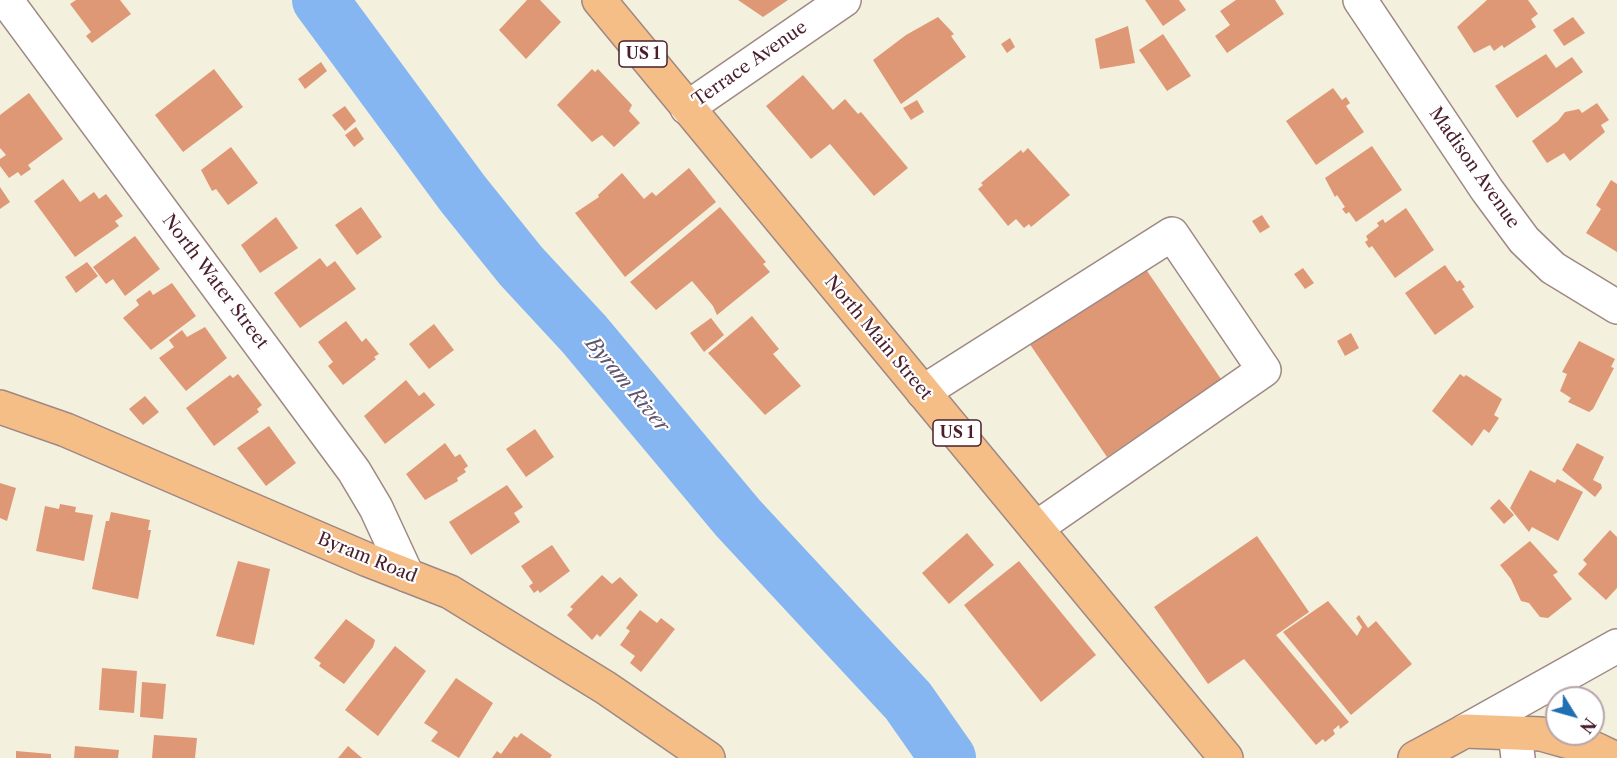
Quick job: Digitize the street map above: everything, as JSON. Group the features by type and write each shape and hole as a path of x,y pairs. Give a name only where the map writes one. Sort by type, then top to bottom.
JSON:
{"main road":[{"name":"North Main Street","path":"599,0 1226,758"},
{"name":"Byram Road","path":"0,407 66,430 450,592 606,688 708,758"},
{"path":"1415,758 1465,731 1550,736 1595,749 1614,758"}],"street":[{"name":"North Water Street","path":"6,0 354,471 376,508 407,575"},
{"name":"Terrace Avenue","path":"687,108 843,0"},
{"name":"Madison Avenue","path":"1360,0 1487,190 1524,240 1553,268 1617,306"},
{"path":"923,392 1172,234 1264,370 1036,528"},
{"path":"1512,733 1617,646"}],"building":[{"path":"76,0 120,0 131,14 92,43 86,36 91,32 70,4"},
{"path":"527,0 540,0 561,22 526,59 499,30"},
{"path":"738,0 788,0 763,17"},
{"path":"1145,0 1179,0 1186,10 1163,26"},
{"path":"1236,0 1275,0 1284,14 1227,53 1215,36 1230,25 1220,11"},
{"path":"1487,0 1528,0 1538,14 1531,19 1536,27 1504,48 1502,45 1494,51 1490,45 1474,53 1457,27"},
{"path":"938,17 954,34 951,36 966,57 901,104 873,60 906,35"},
{"path":"1573,17 1585,33 1564,46 1553,30"},
{"path":"1128,26 1135,63 1100,69 1095,39"},
{"path":"1163,34 1191,76 1167,91 1139,50"},
{"path":"1010,38 1015,47 1007,53 1001,44"},
{"path":"1546,54 1556,68 1572,57 1583,72 1517,118 1495,86"},
{"path":"321,62 327,71 305,89 298,79"},
{"path":"214,69 243,107 183,152 155,115"},
{"path":"592,69 595,72 598,69 632,105 629,111 640,123 614,147 602,135 592,142 557,105"},
{"path":"803,75 833,110 845,99 858,114 861,112 908,168 874,196 830,144 811,159 766,106"},
{"path":"1333,88 1342,100 1346,97 1350,103 1346,106 1364,132 1316,165 1286,121"},
{"path":"29,93 63,139 28,165 31,169 21,176 18,172 9,178 0,166 0,159 6,155 0,148 0,115"},
{"path":"917,100 924,112 911,120 903,108"},
{"path":"1597,103 1609,120 1601,125 1605,132 1570,161 1564,153 1547,163 1532,141 1558,121 1565,112 1579,109 1582,113"},
{"path":"345,106 356,121 345,131 332,115"},
{"path":"356,127 364,139 354,147 345,135"},
{"path":"1372,146 1402,190 1356,222 1349,212 1346,214 1342,209 1345,207 1337,195 1335,197 1325,178"},
{"path":"231,147 258,183 228,205 216,189 212,191 201,170"},
{"path":"1028,148 1070,195 1031,227 1029,224 1024,228 1016,219 1008,226 978,189 983,185 981,183 1021,150 1023,153"},
{"path":"689,168 716,202 625,277 575,213 599,197 598,195 622,173 644,199 652,192 656,196"},
{"path":"63,179 80,202 94,192 99,199 106,194 123,216 115,221 119,226 75,257 34,201"},
{"path":"1611,180 1617,184 1617,252 1586,233 1601,209 1596,205"},
{"path":"0,187 10,202 0,209"},
{"path":"361,207 382,237 357,255 335,225"},
{"path":"720,207 766,262 763,264 770,272 717,315 713,306 692,281 656,310 630,282"},
{"path":"1406,208 1434,250 1395,278 1372,246 1369,248 1365,242 1368,240 1366,236 1379,226 1377,223 1383,219 1385,223"},
{"path":"1262,215 1270,227 1260,233 1252,221"},
{"path":"276,217 298,248 260,273 241,245"},
{"path":"135,236 160,269 125,296 113,279 106,284 93,267"},
{"path":"320,258 327,267 335,261 356,289 300,328 274,293"},
{"path":"87,262 98,276 76,293 65,277"},
{"path":"1143,265 1221,379 1107,457 1029,343"},
{"path":"1445,265 1457,282 1460,280 1465,287 1462,289 1474,307 1435,335 1405,293"},
{"path":"1303,268 1314,283 1305,289 1294,274"},
{"path":"172,283 196,316 151,350 123,318 139,305 136,300 150,290 153,295"},
{"path":"752,316 779,349 773,354 801,386 765,415 708,353"},
{"path":"711,318 724,335 704,352 690,333"},
{"path":"346,321 362,342 366,338 379,354 374,357 376,359 343,385 328,366 333,362 318,342"},
{"path":"434,324 454,350 429,369 409,344"},
{"path":"205,327 227,358 186,391 159,358 174,347 169,340 182,330 187,337"},
{"path":"1351,333 1359,348 1345,356 1337,341"},
{"path":"1579,341 1615,359 1611,367 1614,368 1593,409 1589,412 1568,402 1571,398 1560,391 1567,374 1562,372"},
{"path":"238,374 262,405 257,409 259,412 214,446 186,408 230,375 233,378"},
{"path":"1460,374 1464,377 1466,375 1502,399 1494,415 1499,418 1489,433 1484,429 1472,446 1432,411"},
{"path":"406,380 419,396 424,392 435,405 385,444 364,416"},
{"path":"145,396 159,412 143,425 129,409"},
{"path":"269,426 296,463 266,486 237,448"},
{"path":"535,429 554,457 526,477 506,449"},
{"path":"445,443 455,457 460,454 468,466 464,469 466,472 457,478 458,481 425,500 406,474"},
{"path":"1577,443 1604,457 1593,480 1601,484 1602,488 1595,497 1562,470"},
{"path":"1530,470 1555,483 1557,479 1583,492 1558,541 1532,527 1529,532 1510,508"},
{"path":"0,483 16,488 7,521 0,518"},
{"path":"507,485 523,507 514,513 520,522 471,555 449,522"},
{"path":"1499,499 1514,515 1504,524 1490,508"},
{"path":"60,504 76,507 75,512 93,515 84,561 36,551 45,506 59,509"},
{"path":"111,512 150,520 148,530 151,530 138,599 92,589 106,521 109,521"},
{"path":"1610,530 1617,537 1617,588 1606,600 1578,574 1587,564 1583,560"},
{"path":"967,533 994,565 949,604 922,573"},
{"path":"1257,536 1309,612 1276,635 1349,722 1340,729 1339,725 1333,730 1335,734 1325,742 1323,739 1316,745 1244,659 1208,684 1154,607"},
{"path":"1530,541 1558,572 1553,575 1572,599 1548,618 1540,617 1529,603 1521,601 1511,579 1500,565"},
{"path":"552,545 570,571 540,593 538,590 534,593 529,586 533,583 521,566"},
{"path":"238,561 270,569 254,645 216,636"},
{"path":"1019,561 1096,655 1041,702 964,605"},
{"path":"602,575 612,584 620,577 638,595 600,637 597,634 592,640 567,615 573,609 570,607"},
{"path":"1328,601 1357,636 1362,627 1356,618 1359,615 1368,628 1376,621 1412,664 1351,715 1283,632"},
{"path":"640,610 657,623 661,618 675,629 641,672 630,663 635,656 620,645 630,631 626,628"},
{"path":"346,619 375,640 373,647 344,684 319,666 321,663 314,658"},
{"path":"395,646 426,671 378,736 345,710"},
{"path":"102,668 137,671 134,713 99,710"},
{"path":"456,678 493,703 459,758 431,741 438,732 424,723"},
{"path":"142,682 166,684 163,719 140,717"},
{"path":"521,733 552,755 550,758 492,758 497,751 501,754 514,736 517,738"},
{"path":"154,735 197,738 195,758 152,758"},
{"path":"75,746 119,750 118,758 74,758"},
{"path":"348,746 362,758 338,758"},
{"path":"16,751 51,754 51,758 16,758"}],"waterway":[{"name":"Byram River","path":"320,0 463,194 521,266 584,334 738,518 908,701 948,758"}]}
